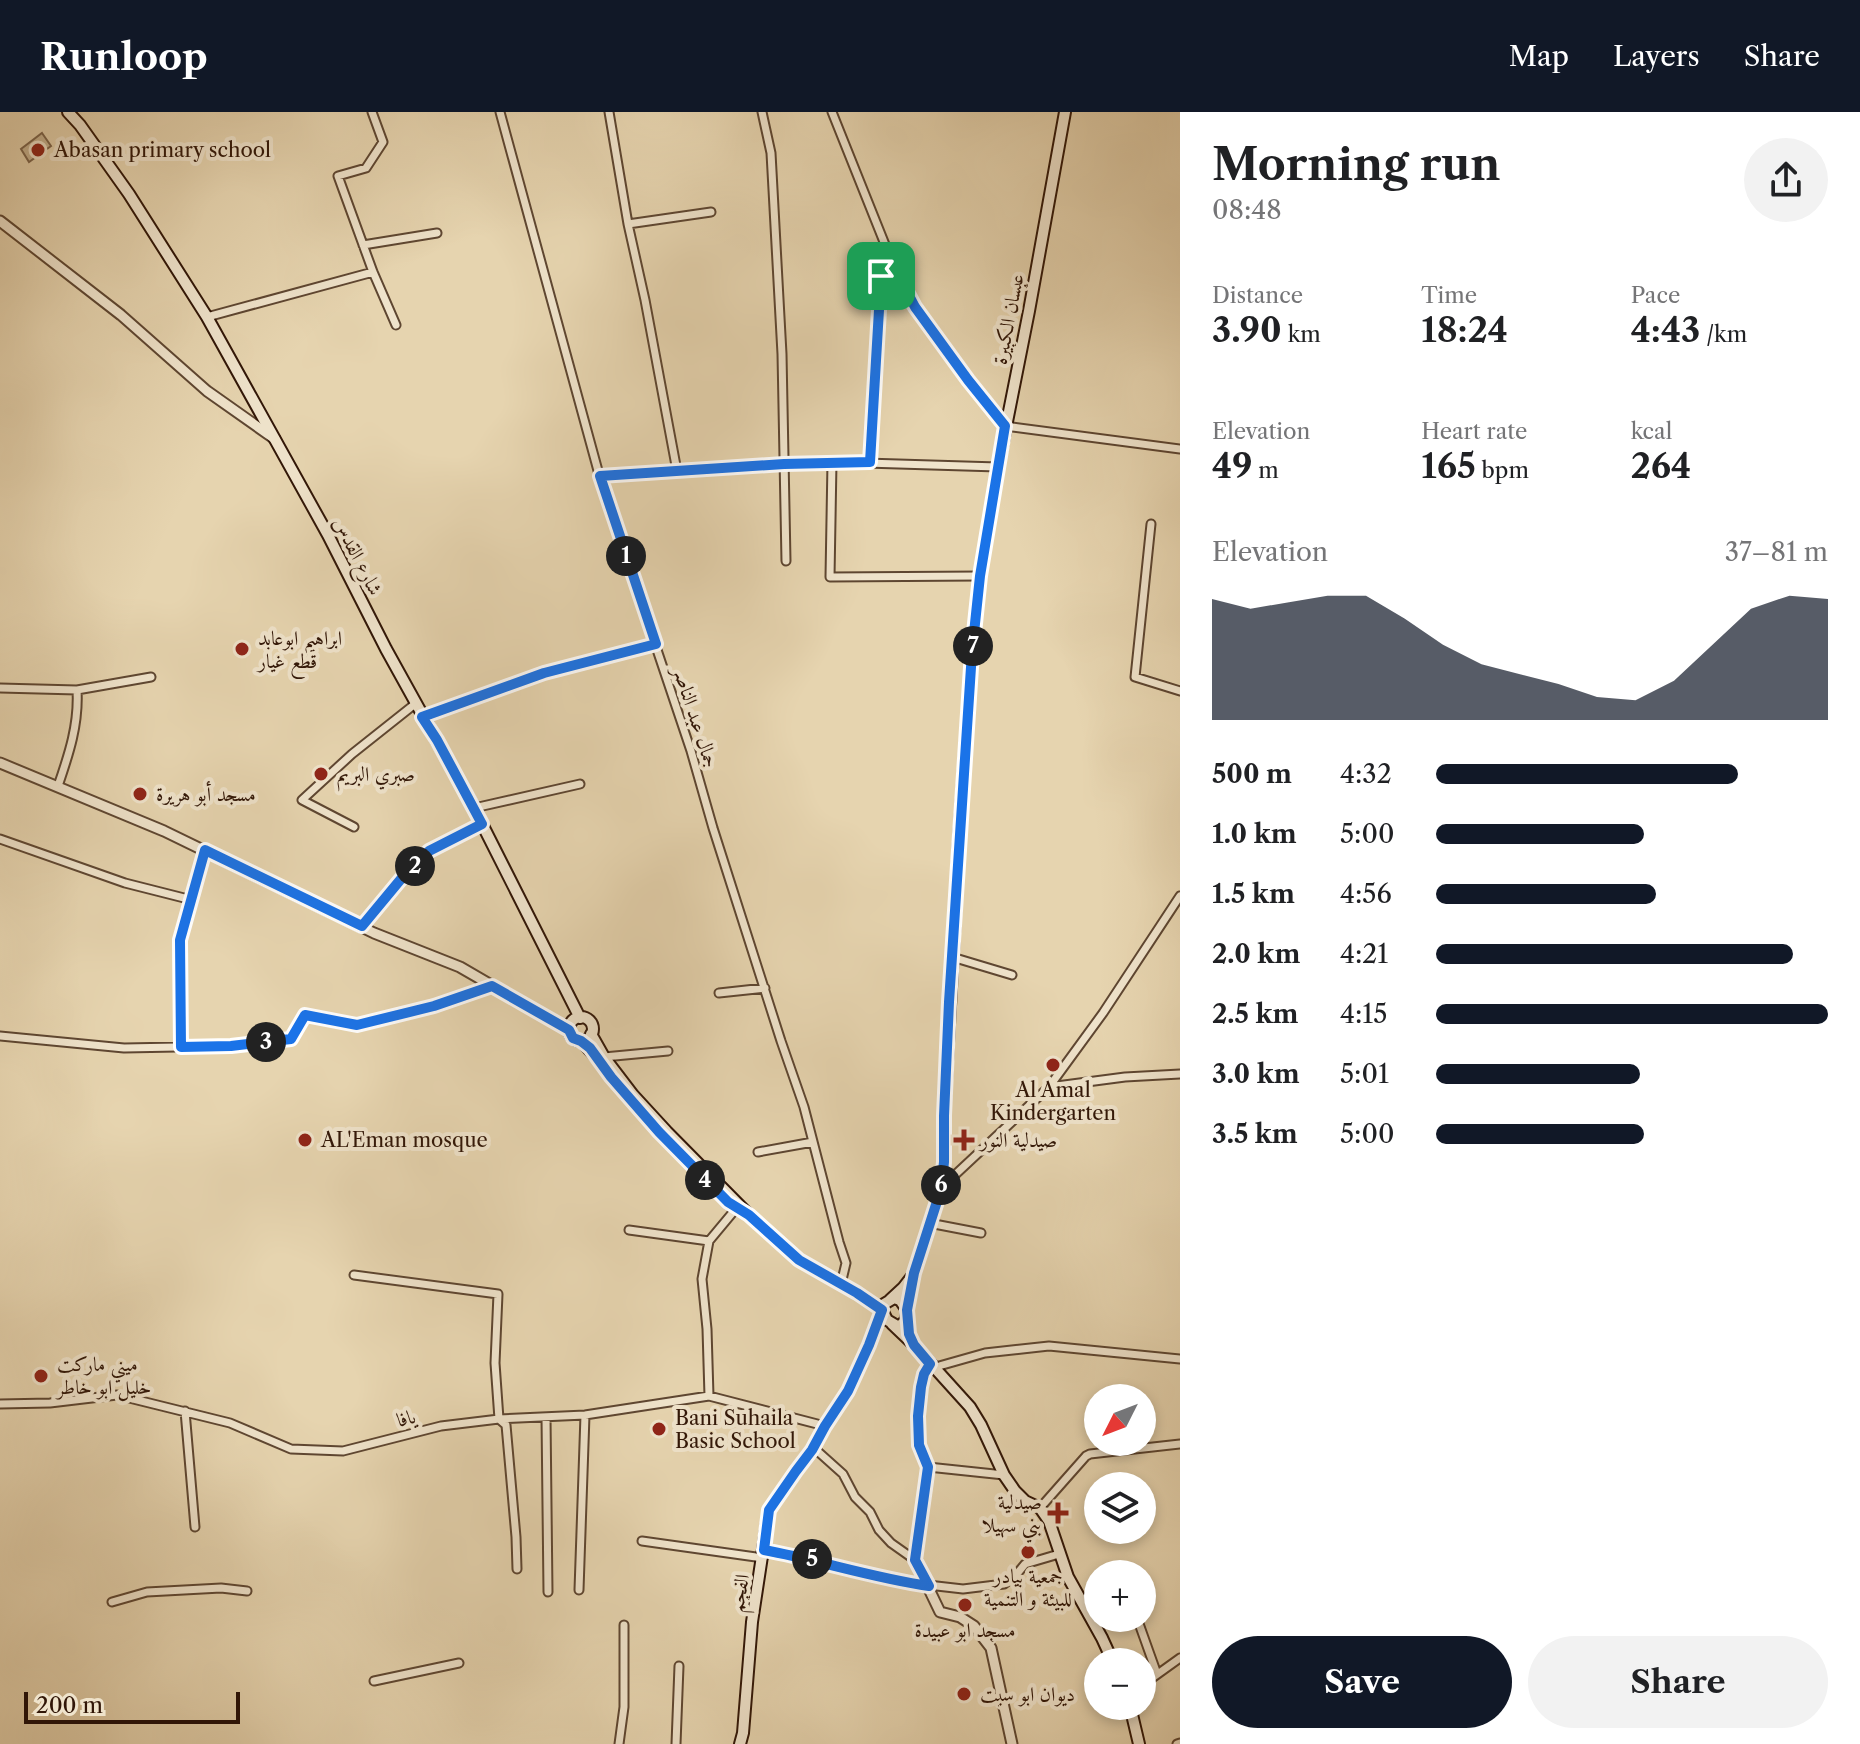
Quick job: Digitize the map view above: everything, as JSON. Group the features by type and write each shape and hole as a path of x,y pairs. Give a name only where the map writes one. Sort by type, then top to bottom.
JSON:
{"main road":[{"path":"68,112 80,125"},
{"path":"75,112 80,125"},
{"name":"عبسان الكبيرة","path":"908,1312 914,1273 941,1189 944,1162 952,957 972,652 980,576 1005,426 1065,112"},
{"name":"شارع القدس","path":"80,125 129,194 207,317 474,808 580,1018"},
{"path":"738,1206 650,1113 586,1038 573,1038 569,1030 572,1022 580,1018 591,1024 586,1038 611,1077 712,1187 799,1260 864,1297 886,1304"},
{"path":"886,1304 914,1273"},
{"path":"886,1304 894,1298 900,1300 908,1312 909,1334 914,1345"},
{"path":"886,1304 891,1323 962,1389 976,1408 1015,1483 1054,1520 1072,1573 1112,1648"},
{"name":"الفجم","path":"740,1744 752,1622 769,1510 814,1448 848,1391 886,1304"},
{"path":"874,1333 882,1324 901,1325 908,1312"},
{"path":"932,1363 970,1407 1004,1475 1025,1501 1041,1506 1068,1577 1108,1648"},
{"path":"1127,1720 1132,1744"},
{"path":"1133,1720 1139,1744"}],"street":[{"path":"372,112 383,142 366,168 338,176 396,325"},
{"name":"جمال عبد الناصر","path":"500,112 600,476 804,1107 846,1263 841,1284"},
{"path":"609,112 677,471"},
{"path":"762,112 771,153 782,354 786,561"},
{"path":"832,112 894,267 915,307 1005,426 1180,449"},
{"path":"628,224 711,212"},
{"path":"0,221 121,315 207,391 275,439"},
{"path":"363,245 437,233"},
{"path":"870,462 881,276 894,267"},
{"path":"207,317 373,272"},
{"path":"600,476 832,462 998,467"},
{"path":"832,462 830,577 980,576"},
{"path":"1151,524 1135,677 1180,691"},
{"path":"422,717 544,673 656,644"},
{"path":"0,688 77,690 151,677"},
{"path":"58,786 75,731 77,690"},
{"path":"354,827 302,800 352,754 415,704"},
{"path":"0,763 205,850 374,933 460,967 569,1030"},
{"path":"474,808 580,784"},
{"path":"362,926 429,851 482,824"},
{"path":"0,839 125,883 192,900"},
{"path":"181,1047 180,940 205,850"},
{"path":"941,1189 1049,1087 1103,1013 1180,896"},
{"path":"952,957 1012,975"},
{"path":"0,1036 124,1048 231,1046 291,1039 305,1015 357,1025 434,1006 492,986"},
{"path":"719,993 765,988"},
{"path":"604,1057 668,1051"},
{"path":"1049,1087 1125,1077 1180,1074"},
{"path":"758,1152 813,1142"},
{"path":"709,1396 702,1279 709,1241 738,1206"},
{"path":"929,1223 981,1233"},
{"path":"629,1230 709,1241"},
{"path":"354,1275 498,1294 495,1363 499,1419 506,1425 517,1569"},
{"path":"915,1560 928,1467 919,1445 917,1427 924,1374 932,1363 1049,1346 1180,1359"},
{"name":"يافا","path":"0,1404 50,1403 117,1395 230,1423 291,1449 343,1451 441,1426 499,1419 585,1415 709,1396 825,1426"},
{"path":"185,1411 195,1527"},
{"path":"579,1590 585,1415"},
{"path":"546,1417 548,1592"},
{"path":"1041,1506 1090,1454 1180,1444"},
{"path":"814,1448 843,1474 879,1530 915,1560 940,1612 960,1617 974,1626 991,1648 1012,1744"},
{"path":"928,1467 1004,1475"},
{"path":"642,1541 807,1558 893,1581 963,1589 1004,1584 1025,1564 1059,1554"},
{"path":"112,1602 147,1592 221,1588 247,1591"},
{"path":"619,1744 624,1707 624,1625"},
{"path":"1142,1632 1157,1674 1180,1658"},
{"path":"374,1681 459,1663"},
{"path":"676,1744 679,1666"}],"shaded area":[{"path":"42,133 51,146 29,162 21,149"}],"place":[{"name":"Abasan primary school","path":"38,150"},
{"name":"ابراهيم ابوعابد قطع غيار","path":"242,649"},
{"name":"صبري البريم","path":"321,774"},
{"name":"مسجد أبو هريرة","path":"140,794"},
{"name":"Al Amal Kindergarten","path":"1053,1065"},
{"name":"AL'Eman mosque","path":"305,1140"},
{"name":"صيدلية النور","path":"964,1140"},
{"name":"ميني ماركت خليل ابو خاطر","path":"41,1376"},
{"name":"Bani Suhaila Basic School","path":"659,1429"},
{"name":"صيدلية بني سهيلا","path":"1058,1513"},
{"name":"جمعية بيادر للبيئة و التنمية","path":"1028,1552"},
{"name":"مسجد ابو عبيدة","path":"965,1605"},
{"name":"ديوان ابو سبت","path":"964,1694"}],"route":[{"path":"894,267 915,307 1005,426 980,576 972,652 949,1002 944,1162 941,1189 914,1273 907,1310 909,1334 930,1364 921,1387 917,1427 922,1456 928,1467 915,1560 929,1586 893,1581 764,1550 769,1510 812,1450 848,1391 882,1310 799,1260 749,1215 728,1202 659,1132 590,1048 573,1038 569,1030 492,986 434,1006 357,1025 305,1015 291,1039 231,1046 181,1047 180,940 205,850 362,926 429,851 482,824 422,717 544,673 656,644 600,476 784,464 870,462 881,276 894,267"}]}
